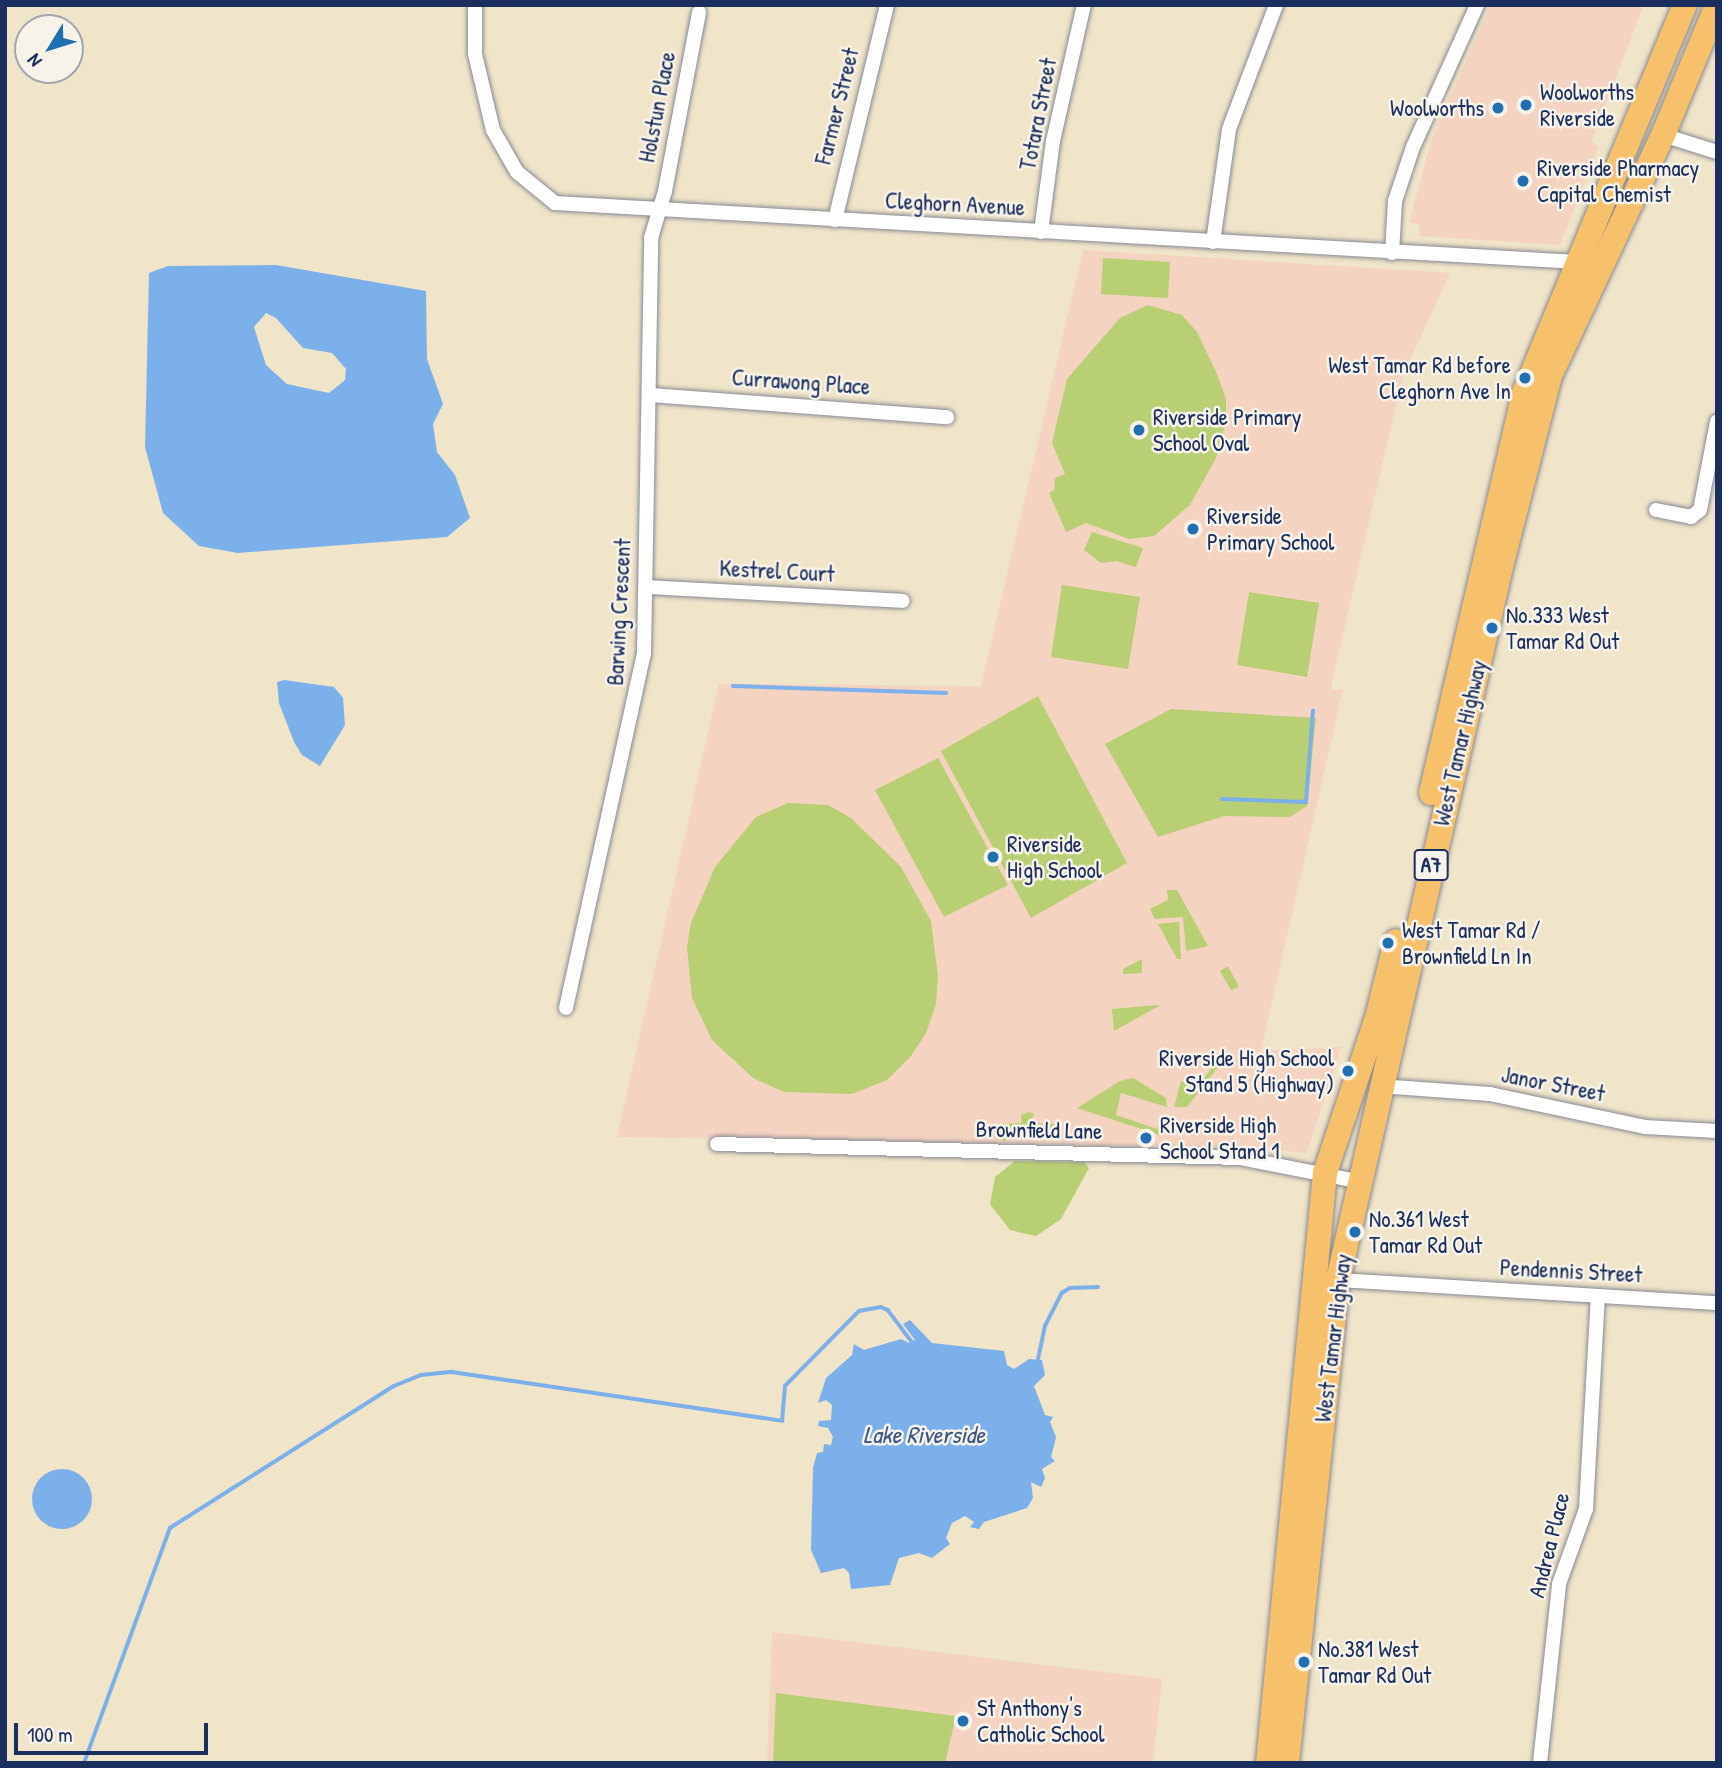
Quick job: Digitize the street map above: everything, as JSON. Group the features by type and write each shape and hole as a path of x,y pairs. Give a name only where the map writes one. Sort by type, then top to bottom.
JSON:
{"highway":[{"name":"West Tamar Highway","path":"1268,1763 1325,1173 1380,1006 1515,425 1577,262 1685,5"},
{"name":"West Tamar Highway","path":"1287,1763 1338,1280 1357,1181 1539,411 1572,327 1662,135 1717,5"},
{"path":"1633,126 1662,135"}],"street":[{"name":"Cleghorn Avenue","path":"475,5 475,54 482,94 493,130 517,172 555,203 658,212 1577,262"},
{"name":"Farmer Street","path":"835,220 887,5"},
{"name":"Totara Street","path":"1041,232 1053,141 1084,5"},
{"path":"1213,242 1229,130 1276,5"},
{"path":"1392,253 1395,201 1413,147 1477,5"},
{"name":"Holstun Place","path":"658,212 699,12"},
{"path":"1662,135 1717,152"},
{"name":"Barwing Crescent","path":"566,1008 637,696 647,587 651,238 658,212"},
{"name":"Currawong Place","path":"651,395 947,417"},
{"path":"1656,510 1691,517 1700,510 1717,422"},
{"name":"Kestrel Court","path":"647,587 903,601"},
{"name":"Janor Street","path":"1379,1086 1499,1095 1645,1127 1717,1131"},
{"name":"Brownfield Lane","path":"717,1144 1231,1157 1357,1181"},
{"name":"Pendennis Street","path":"1338,1280 1717,1303"},
{"name":"Andrea Place","path":"1541,1763 1559,1584 1586,1509 1598,1296"}],"shaded area":[{"name":"Woolworths Riverside","path":"1491,5 1643,7 1591,142 1599,146 1560,245 1419,236 1420,224 1409,223 1432,138"},
{"name":"Riverside High School","path":"1083,250 1450,273 1403,375 1332,682 1331,690 1343,689 1261,1051 1341,1047 1307,1153 1235,1147 617,1137 719,684 981,686"},
{"name":"St Anthony's Catholic School","path":"772,1632 1162,1679 1153,1763 767,1763"}],"green space":[{"path":"1103,258 1170,262 1168,298 1101,294"},
{"name":"Riverside Primary School Oval","path":"1148,305 1182,315 1197,332 1217,374 1226,399 1226,422 1217,456 1190,505 1154,536 1129,539 1086,523 1066,532 1049,493 1054,490 1055,478 1065,474 1052,443 1067,379 1120,318"},
{"path":"1092,532 1143,548 1136,567 1116,561 1101,563 1084,550"},
{"path":"1062,585 1140,597 1128,669 1051,657"},
{"path":"1249,592 1319,603 1307,677 1237,665"},
{"path":"1038,696 1127,863 1031,918 941,751"},
{"path":"1171,709 1316,718 1307,806 1290,817 1224,816 1158,837 1105,744"},
{"path":"938,758 1008,885 944,917 875,790"},
{"path":"788,803 828,805 851,818 901,867 931,921 938,976 936,1004 926,1033 911,1056 887,1080 852,1094 784,1092 753,1078 712,1040 692,998 687,947 691,923 715,867 756,817"},
{"path":"1167,890 1177,890 1208,946 1186,951 1183,917 1155,919 1150,909 1168,900"},
{"path":"1179,922 1181,959 1177,959 1158,924"},
{"path":"1142,959 1142,973 1123,974 1123,969"},
{"path":"1228,966 1239,987 1231,990 1220,971"},
{"path":"1159,1006 1114,1031 1112,1009"},
{"path":"1223,1052 1225,1058 1187,1107 1174,1107 1181,1081 1196,1089"},
{"path":"1133,1078 1166,1098 1167,1107 1121,1093 1116,1115 1157,1129 1161,1120 1167,1120 1163,1136 1077,1108 1120,1081"},
{"path":"1029,1112 1034,1114 1029,1124 1003,1142 1001,1124 1022,1123 1021,1115"},
{"path":"1036,1123 1054,1124 1054,1133 1033,1133"},
{"path":"1015,1161 1084,1162 1089,1168 1061,1219 1036,1236 1010,1230 990,1204 995,1177"},
{"path":"776,1693 956,1716 945,1763 773,1763"}],"water":[{"path":"276,265 426,291 427,359 443,404 433,424 437,452 455,475 470,518 447,537 238,553 199,546 163,513 145,447 149,273 168,266","holes":["266,313 276,318 303,348 332,353 346,369 345,380 329,393 287,384 266,365 254,327"]},
{"path":"284,680 334,687 343,698 345,725 320,766 302,755 294,742 279,703 277,682"},
{"name":"Lake Riverside","path":"910,1320 932,1343 1004,1351 1007,1365 1014,1369 1029,1359 1042,1360 1045,1375 1034,1386 1045,1415 1053,1417 1050,1422 1056,1437 1051,1457 1055,1461 1042,1469 1045,1478 1041,1487 1031,1482 1033,1498 1027,1508 984,1522 979,1529 970,1527 974,1522 965,1516 952,1523 946,1538 950,1544 932,1558 919,1553 899,1558 890,1585 851,1589 849,1573 844,1568 821,1573 811,1550 813,1468 817,1453 823,1452 824,1444 831,1445 833,1437 828,1428 818,1426 819,1421 831,1420 832,1405 826,1400 818,1403 826,1378 852,1355 854,1344 864,1350 901,1339 909,1343 915,1340 903,1324"},
{"path":"62,1469 79,1474 87,1482 92,1499 87,1516 79,1524 62,1529 45,1524 37,1516 32,1499 37,1482 45,1474"}],"waterway":[{"path":"733,686 946,693"},
{"path":"1222,799 1306,802 1313,711"},
{"path":"1038,1359 1045,1326 1062,1293 1070,1288 1098,1287"},
{"path":"84,1763 170,1528 394,1386 421,1375 452,1372 782,1421 785,1386 859,1311 881,1307 888,1310 912,1342"}],"place":[{"name":"Woolworths Riverside","path":"1526,105"},
{"name":"Woolworths","path":"1498,108"},
{"name":"Riverside Pharmacy Capital Chemist","path":"1523,181"},
{"name":"West Tamar Rd before Cleghorn Ave In","path":"1525,378"},
{"name":"Riverside Primary School Oval","path":"1139,430"},
{"name":"Riverside Primary School","path":"1193,529"},
{"name":"No.333 West Tamar Rd Out","path":"1492,628"},
{"name":"Riverside High School","path":"993,857"},
{"name":"West Tamar Rd / Brownfield Ln In","path":"1388,943"},
{"name":"Riverside High School Stand 5 (Highway)","path":"1348,1071"},
{"name":"Riverside High School Stand 1","path":"1146,1138"},
{"name":"No.361 West Tamar Rd Out","path":"1355,1232"},
{"name":"No.381 West Tamar Rd Out","path":"1304,1662"},
{"name":"St Anthony's Catholic School","path":"963,1721"}]}
